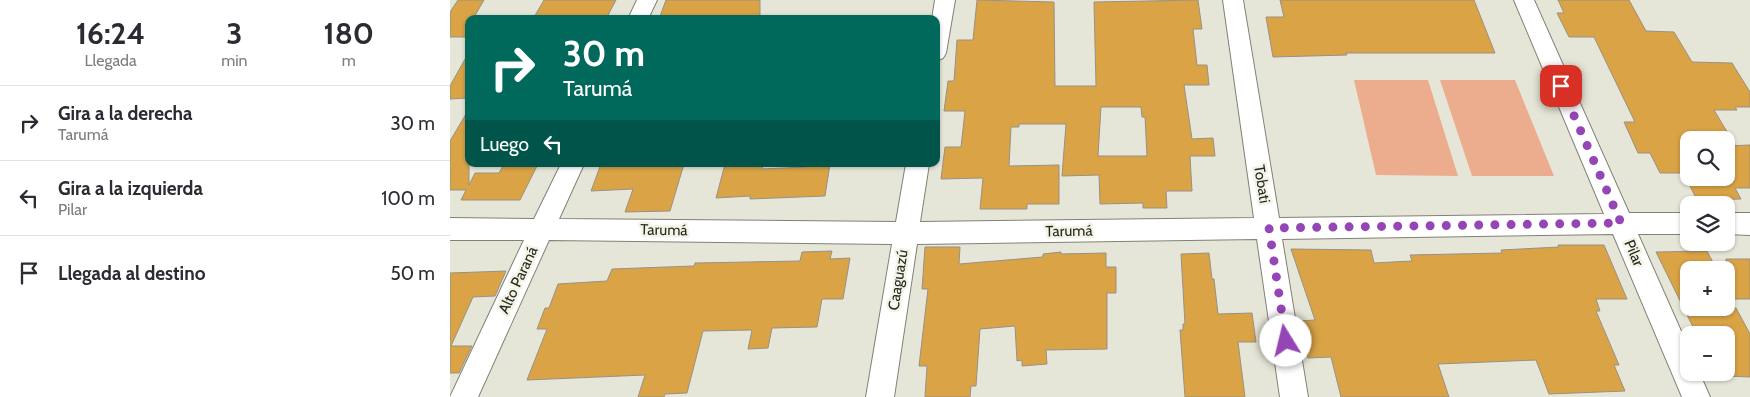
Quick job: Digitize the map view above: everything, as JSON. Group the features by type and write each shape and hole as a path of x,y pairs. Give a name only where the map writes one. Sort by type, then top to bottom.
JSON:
{"street":[{"path":"640,15 647,0"},
{"path":"940,29 945,0"},
{"name":"Tobati","path":"1232,0 1294,397"},
{"name":"Pilar","path":"1524,0 1696,397"},
{"name":"Alto Paraná","path":"464,397 571,167"},
{"name":"Caaguazú","path":"880,397 916,167"},
{"name":"Tarumá","path":"450,229 905,233 1680,223"},
{"path":"1735,224 1750,224"}],"shaded area":[{"path":"1354,80 1428,80 1458,176 1376,175"},
{"path":"1440,80 1515,80 1554,176 1472,176"}],"building":[{"path":"458,0 484,0 475,15 465,15 465,37 450,37 450,12"},
{"path":"544,0 616,0 608,15 535,15"},
{"path":"666,0 760,0 760,15 660,15"},
{"path":"977,0 1054,2 1055,86 1096,86 1094,2 1198,0 1202,29 1193,29 1197,65 1207,65 1209,85 1184,85 1192,139 1213,138 1215,156 1190,156 1192,191 1166,191 1167,208 1143,208 1143,203 1100,204 1099,175 1062,176 1066,124 1019,124 1019,127 1011,127 1009,166 1059,165 1059,204 1027,204 1027,209 980,209 983,178 941,179 945,147 961,147 965,111 944,111 948,81 954,81 957,40 973,40","holes":["1101,107 1141,107 1142,117 1145,117 1147,156 1098,156"]},
{"path":"1280,0 1474,0 1495,53 1346,53 1347,55 1273,57 1266,17 1284,17"},
{"path":"1558,0 1629,0 1646,31 1674,32 1692,62 1732,63 1750,92 1750,107 1735,107 1737,110 1714,110 1727,131 1680,131 1680,173 1660,173 1650,153 1638,153 1624,122 1635,122 1594,37 1569,37 1557,13 1564,13"},
{"path":"465,59 465,98 450,99 450,86"},
{"path":"465,116 465,167 469,167 469,185 475,173 499,173 502,167 536,167 520,200 461,200 466,190 450,190 450,141"},
{"path":"1750,145 1750,188 1735,188 1741,199 1735,199 1735,196 1695,196 1690,186 1735,186 1735,146"},
{"path":"600,167 683,167 670,211 625,212 633,189 591,191"},
{"path":"724,167 762,167 762,169 830,167 825,196 750,199 750,196 716,198"},
{"path":"1558,245 1604,245 1627,299 1596,299 1600,311 1596,311 1619,365 1614,365 1625,391 1549,394 1536,360 1438,364 1449,397 1341,397 1331,357 1308,358 1300,321 1315,320 1291,249 1371,250 1374,263 1412,261 1410,255 1502,253 1501,250 1559,247"},
{"path":"925,247 960,247 959,264 1043,257 1043,254 1061,252 1061,254 1106,253 1106,267 1116,267 1116,293 1107,293 1107,349 1046,350 1047,364 1022,366 1022,360 1017,361 1015,326 980,329 976,386 971,386 970,397 925,397 927,366 919,366 928,289 922,289"},
{"path":"832,251 830,259 850,258 843,299 822,299 817,327 772,328 768,348 748,349 752,330 703,331 687,393 665,394 664,397 638,397 645,375 527,380 547,329 537,329 545,308 549,308 558,284 607,281 612,269 694,266 695,263 800,261 802,252"},
{"path":"1707,251 1712,261 1680,261 1680,301 1656,252"},
{"path":"1209,253 1218,314 1252,313 1256,342 1238,342 1245,397 1185,397 1180,330 1183,330 1183,324 1185,324 1181,254"},
{"path":"1726,259 1750,259 1750,299 1735,299 1735,261 1726,261"},
{"path":"506,271 495,296 473,297 451,346 472,346 459,373 450,373 450,273"},
{"path":"1736,308 1750,334 1750,377 1735,376 1735,326 1693,326 1688,316 1735,316"}],"route":[{"path":"1286,341 1269,228 1621,223 1561,86"}]}
